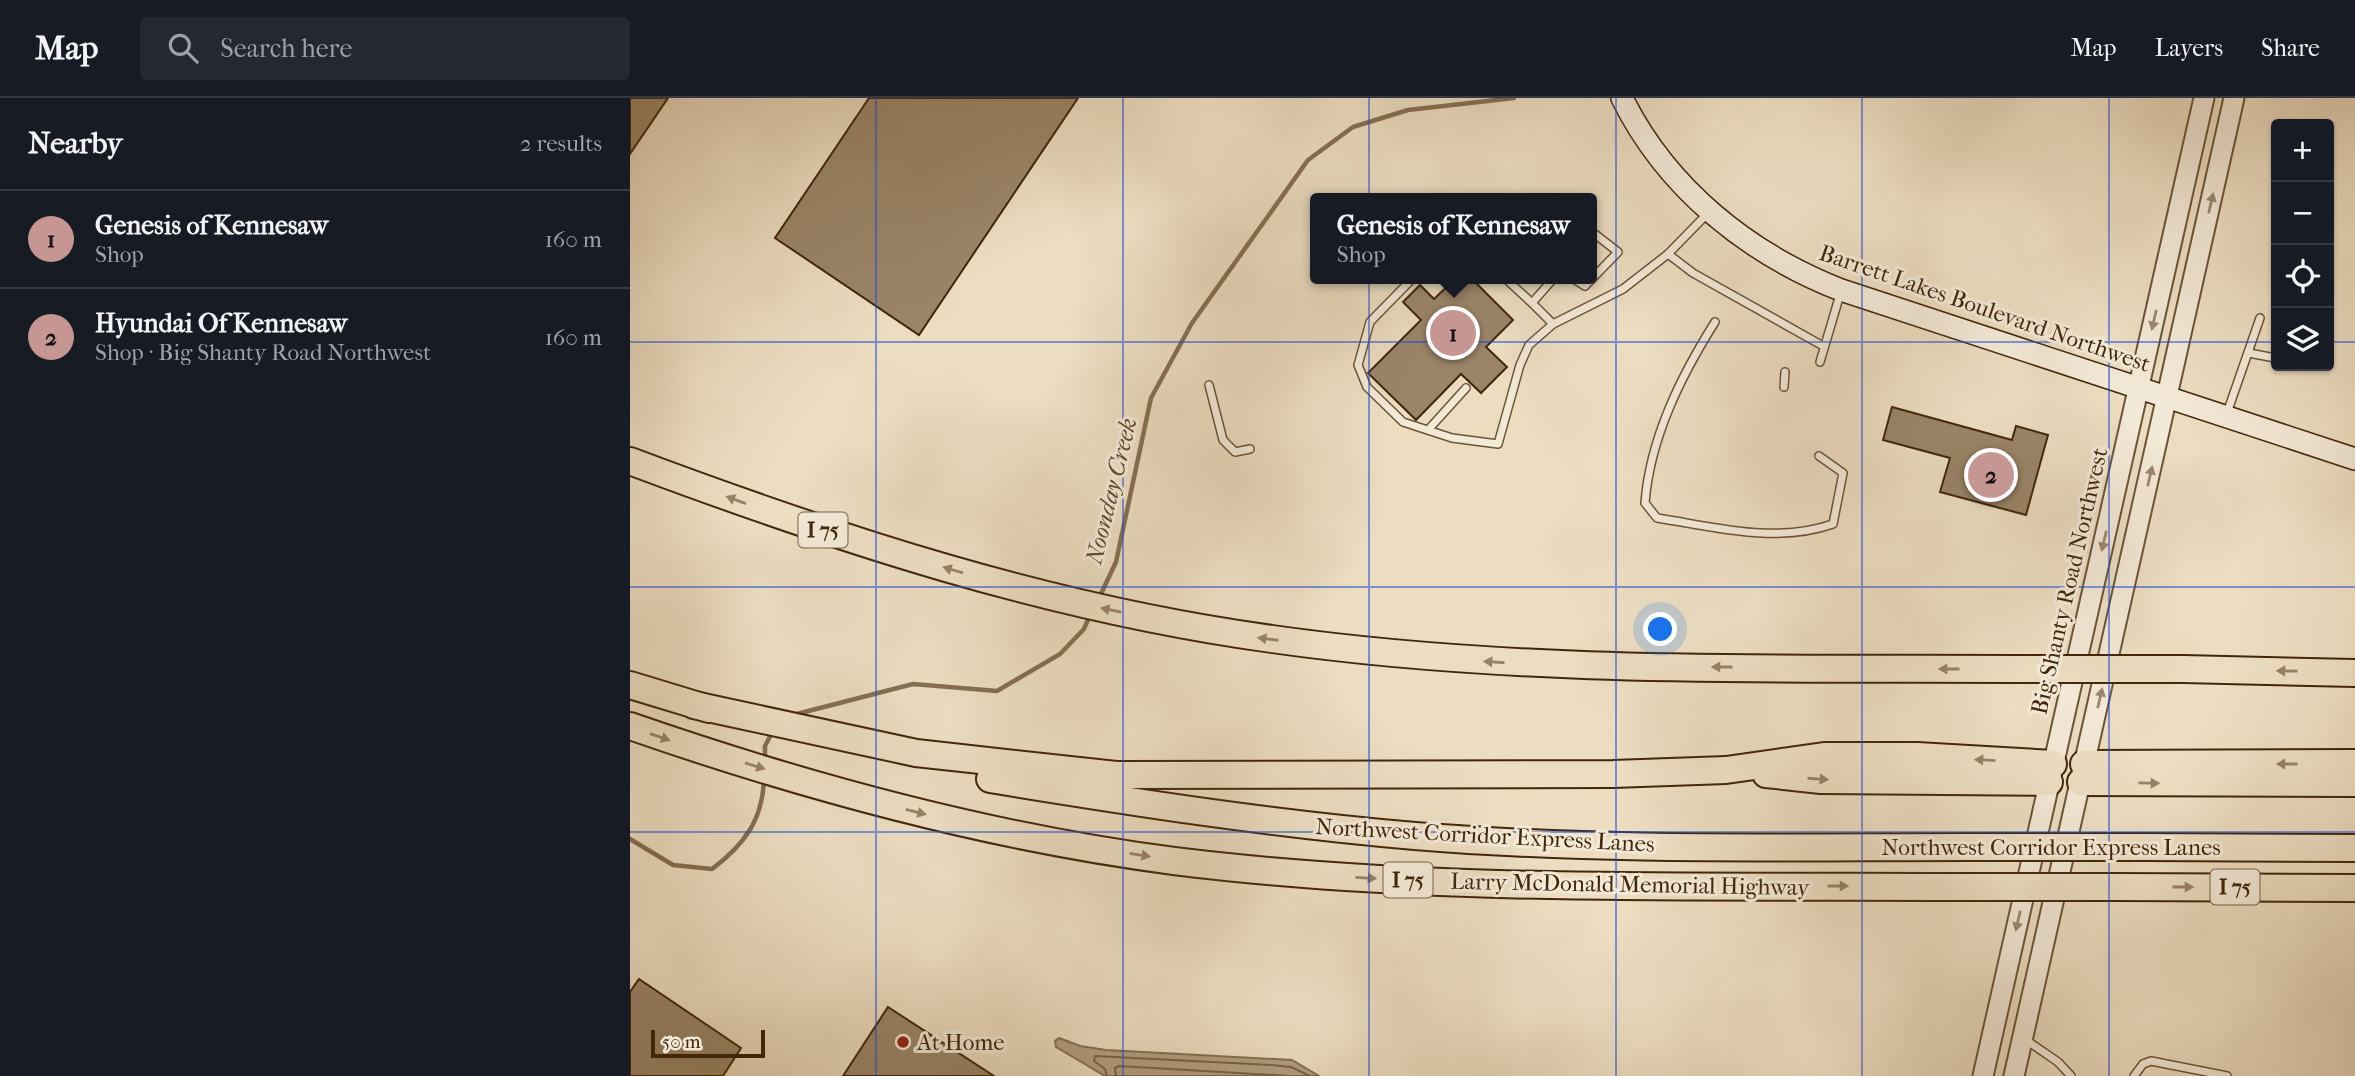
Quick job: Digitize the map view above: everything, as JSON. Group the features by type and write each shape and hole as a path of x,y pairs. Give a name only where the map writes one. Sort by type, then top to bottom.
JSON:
{"highway":[{"name":"I 75","path":"630,461 848,538 1018,589 1178,624 1272,639 1428,657 1509,663 2355,673"},
{"path":"630,685 694,705 911,759 1116,775 1613,774 1726,770 1821,780 2051,773"},
{"name":"Larry McDonald Memorial Highway","path":"630,726 850,795 1011,834 1172,860 1342,877 1530,884 2355,888"},
{"name":"Northwest Corridor Express Lanes","path":"911,759 1279,822 1418,836 1748,847 2355,848"},
{"path":"2082,773 2355,763"},
{"path":"2082,773 2355,783"}],"main road":[{"name":"Barrett Lakes Boulevard Northwest","path":"1622,98 1656,153 1709,211 1772,257 1841,290 2355,459"}],"street":[{"name":"Big Shanty Road Northwest","path":"1983,1076 2204,98"},
{"path":"2014,1076 2234,98"},
{"path":"2051,773 2082,773"}],"lane":[{"path":"1407,284 1370,322 1358,365 1367,387 1403,422 1452,438 1498,444 1520,365 1529,345 1553,324 1623,289 1668,254 1709,211"},
{"path":"1597,238 1618,252 1597,274"},
{"path":"1668,254 1693,273 1823,346"},
{"path":"1511,284 1553,324"},
{"path":"1532,303 1549,284"},
{"path":"1820,362 1841,290"},
{"path":"2226,416 2260,318"},
{"path":"1715,322 1693,357 1667,412 1647,483 1645,503 1657,518 1759,534 1815,530 1833,524 1843,473 1819,456"},
{"path":"2249,353 2271,357"},
{"path":"1784,387 1785,372"},
{"path":"1209,385 1223,440 1236,452 1250,449"},
{"path":"1428,430 1466,388"},
{"path":"2023,1037 2058,1062 2071,1076"},
{"path":"2134,1076 2143,1064 2151,1061 2227,1076"}],"water":[{"path":"1059,1038 1080,1046 1106,1050 1292,1060 1319,1076 1105,1076 1056,1047 1055,1041"}],"building":[{"path":"630,98 668,98 630,154"},
{"path":"869,98 1078,98 919,335 775,238"},
{"path":"1450,284 1477,284 1513,320 1486,347 1507,367 1481,393 1461,374 1416,420 1368,373 1421,320 1403,302 1420,285 1434,299"},
{"path":"1892,407 2012,440 2016,426 2048,435 2026,515 1940,492 1950,458 1883,440"},
{"path":"639,979 741,1048 723,1076 630,1076 630,992"},
{"name":"At Home","path":"888,1007 994,1076 843,1076"}],"waterway":[{"name":"Noonday Creek","path":"1099,598 1116,562 1151,398 1192,323 1308,160 1353,127 1408,110 1514,98"},
{"name":"Noonday Creek","path":"793,715 913,684 997,691 1060,654 1084,629 1090,615"},
{"name":"Noonday Creek","path":"765,759 765,746 773,731"},
{"name":"Noonday Creek","path":"630,839 673,865 712,869 733,851 750,830 760,807 764,778"}],"place":[{"name":"Genesis of Kennesaw","path":"1453,333"},
{"name":"Hyundai Of Kennesaw","path":"1991,475"},
{"name":"At Home","path":"903,1042"}]}
